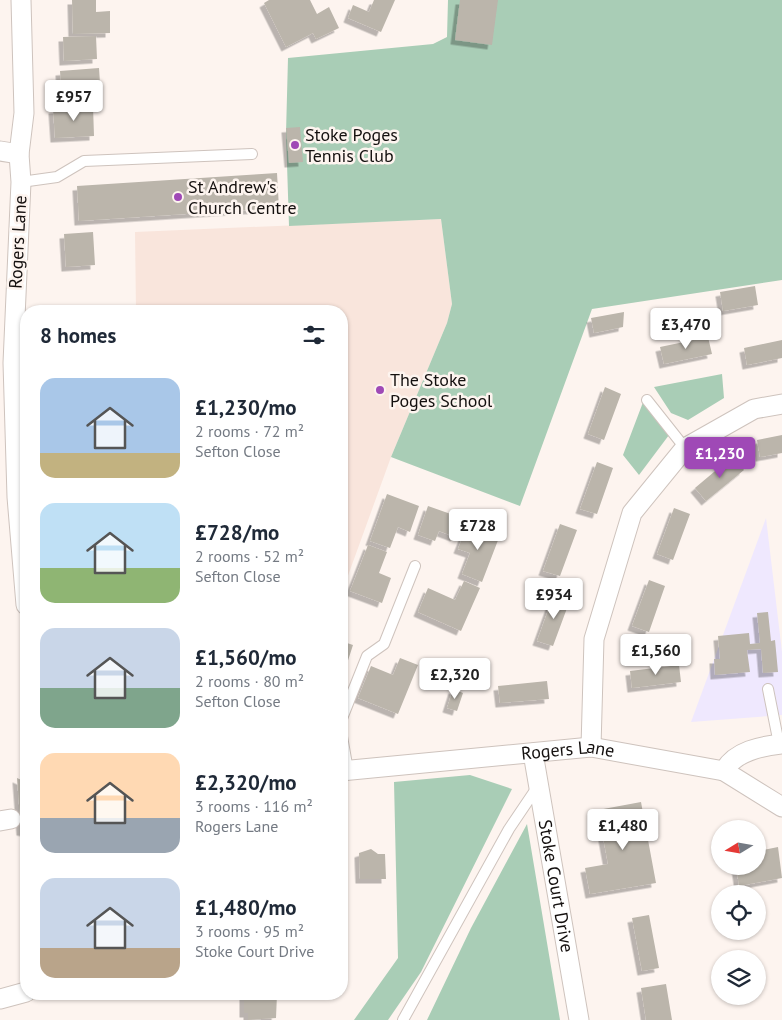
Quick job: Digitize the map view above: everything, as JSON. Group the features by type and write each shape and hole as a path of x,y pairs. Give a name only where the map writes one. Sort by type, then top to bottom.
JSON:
{"street":[{"name":"Rogers Lane","path":"20,533 17,497 13,363 21,182 19,154 24,113 21,0"},
{"path":"0,151 19,154"},
{"path":"591,747 594,639 632,513 685,448 754,409 782,404"},
{"path":"780,744 756,747 729,762 724,771 782,807"},
{"name":"Rogers Lane","path":"348,771 591,747 724,771"},
{"name":"Stoke Court Drive","path":"533,753 540,783 580,1020"},
{"path":"0,999 20,994"}],"lane":[{"path":"21,182 57,177 84,161 252,154"},
{"path":"647,400 685,448"},
{"path":"348,704 367,656 384,644 415,566"},
{"path":"768,688 780,744"},
{"path":"403,1020 509,829 540,783"}],"shaded area":[{"name":"The Stoke Poges School","path":"441,219 452,304 447,323 391,457 348,576 348,305 136,305 135,232"},
{"path":"766,518 782,652 782,715 691,722"}],"green space":[{"path":"448,0 782,0 782,280 592,309 520,506 391,457 447,323 452,304 441,219 289,226 286,133 288,58 433,44 447,37"},
{"path":"722,374 724,398 688,420 671,413 654,387"},
{"path":"645,397 669,435 639,475 623,455"},
{"path":"470,775 512,789 421,972 388,1020 354,1020 398,958 394,782"},
{"path":"527,824 560,1020 427,1020 471,928"}],"building":[{"path":"72,0 96,0 96,12 110,11 110,33 73,34"},
{"path":"269,0 310,0 317,14 329,7 339,28 316,39 313,33 286,47 264,3"},
{"path":"374,0 395,0 381,32 348,18 353,5 369,12"},
{"path":"460,0 498,0 492,45 455,40"},
{"path":"96,36 97,59 64,61 63,37"},
{"path":"99,68 101,98 62,100 60,71"},
{"path":"93,106 94,136 55,138 53,109"},
{"name":"Stoke Poges Tennis Club","path":"300,127 303,162 289,163 286,128"},
{"name":"St Andrew's Church Centre","path":"277,173 279,208 79,221 77,186"},
{"path":"93,232 95,265 66,267 64,234"},
{"path":"755,286 758,305 723,311 720,292"},
{"path":"624,312 623,327 594,333 591,318"},
{"path":"708,337 712,354 664,364 660,347"},
{"path":"782,340 782,358 747,365 744,348"},
{"path":"605,387 621,394 604,440 588,434"},
{"path":"782,435 782,453 760,457 757,440"},
{"path":"733,456 744,470 706,501 695,488"},
{"path":"597,462 613,468 597,514 580,509"},
{"path":"387,494 419,506 410,532 398,527 390,548 370,541"},
{"path":"428,506 462,518 455,537 439,531 435,541 418,535"},
{"path":"674,508 690,514 673,560 657,554"},
{"path":"468,523 500,535 482,582 462,574 470,553 458,549"},
{"path":"560,524 577,530 560,576 543,571"},
{"path":"368,545 387,552 379,573 391,578 382,603 350,591"},
{"path":"649,580 665,586 649,632 632,626"},
{"path":"464,581 480,588 461,631 418,612 428,588 455,600"},
{"path":"554,594 570,600 553,646 537,641"},
{"path":"768,612 771,641 775,640 778,672 763,673 761,649 747,650 750,672 715,675 714,659 720,659 718,636 749,633 750,644 760,643 757,613"},
{"path":"348,643 353,645 348,660"},
{"path":"400,658 418,665 398,714 358,698 371,666 393,675"},
{"path":"679,665 681,682 632,688 630,671"},
{"path":"547,681 549,699 500,703 498,686"},
{"path":"453,689 463,693 457,711 447,708"},
{"path":"17,778 20,779 20,818"},
{"path":"641,802 656,883 590,894 585,868 608,864 598,810"},
{"path":"778,847 782,878 739,885 737,875 766,875 766,849"},
{"path":"371,849 378,854 385,854 386,879 360,879 359,853"},
{"path":"649,915 659,968 642,971 632,918"},
{"path":"666,984 672,1020 646,1020 641,988"},
{"path":"244,1000 277,1000 276,1018 248,1020 248,1013 244,1013"}],"place":[{"name":"Stoke Poges Tennis Club","path":"295,145"},
{"name":"St Andrew's Church Centre","path":"178,197"},
{"name":"The Stoke Poges School","path":"380,390"}]}
